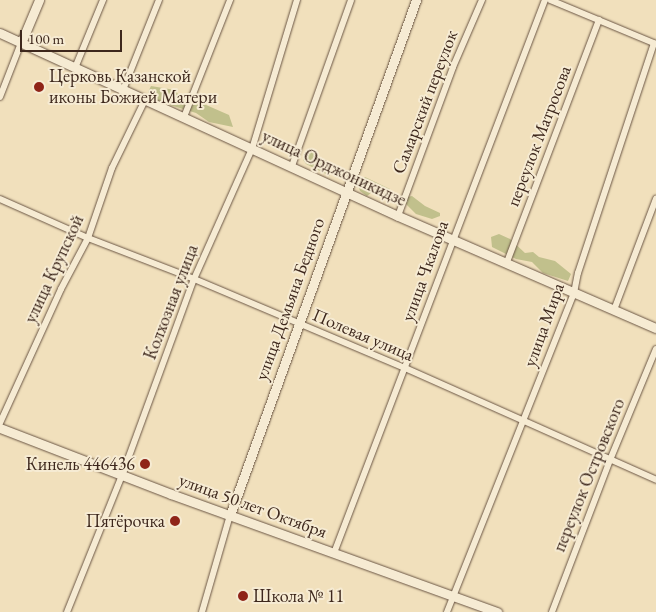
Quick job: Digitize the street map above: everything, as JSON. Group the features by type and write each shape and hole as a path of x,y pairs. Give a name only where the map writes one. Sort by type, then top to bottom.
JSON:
{"main road":[{"path":"21,43 39,0"},
{"name":"улица Демьяна Бедного","path":"230,515 416,0"},
{"name":"улица Орджоникидзе","path":"0,33 398,216 656,328"},
{"name":"улица 50 лет Октября","path":"0,428 230,515 497,612"}],"street":[{"path":"75,68 102,0"},
{"path":"123,90 159,0"},
{"path":"184,117 230,0"},
{"name":"Колхозная улица","path":"67,612 122,475 194,279 252,149 296,0"},
{"path":"292,166 351,0"},
{"name":"Самарский переулок","path":"398,216 453,67 482,0"},
{"name":"улица Чкалова","path":"334,553 545,0"},
{"path":"550,0 655,44"},
{"name":"переулок Матросова","path":"507,262 599,20"},
{"path":"0,97 21,43"},
{"name":"улица Мира","path":"447,612 574,293 578,273 655,44"},
{"name":"улица Крупской","path":"0,423 62,289 88,238 112,168 146,100"},
{"name":"Полевая улица","path":"0,199 88,238 194,279 405,368 656,480"},
{"path":"614,310 656,199"},
{"name":"переулок Островского","path":"552,612 610,460 656,349"},
{"name":"улица Демьяна Бедного","path":"202,612 230,515"}],"shaded area":[{"path":"151,86 175,90 185,104 197,101 229,115 233,127 209,122 196,113 154,100 148,92"},
{"path":"309,151 316,153 319,159 326,160 330,164 330,176 306,164 303,160 304,153"},
{"path":"365,177 390,189 390,193 383,196 375,190 367,196 360,191 356,179"},
{"path":"412,196 425,206 440,213 440,216 432,219 416,214 406,204 407,197"},
{"path":"499,234 510,239 525,253 533,252 539,257 555,261 571,274 568,281 543,273 532,262 516,259 492,247 491,237"}],"place":[{"name":"Церковь Казанской иконы Божией Матери","path":"39,87"},
{"name":"Кинель 446436","path":"145,464"},
{"name":"Пятёрочка","path":"175,521"},
{"name":"Школа № 11","path":"243,596"}]}
